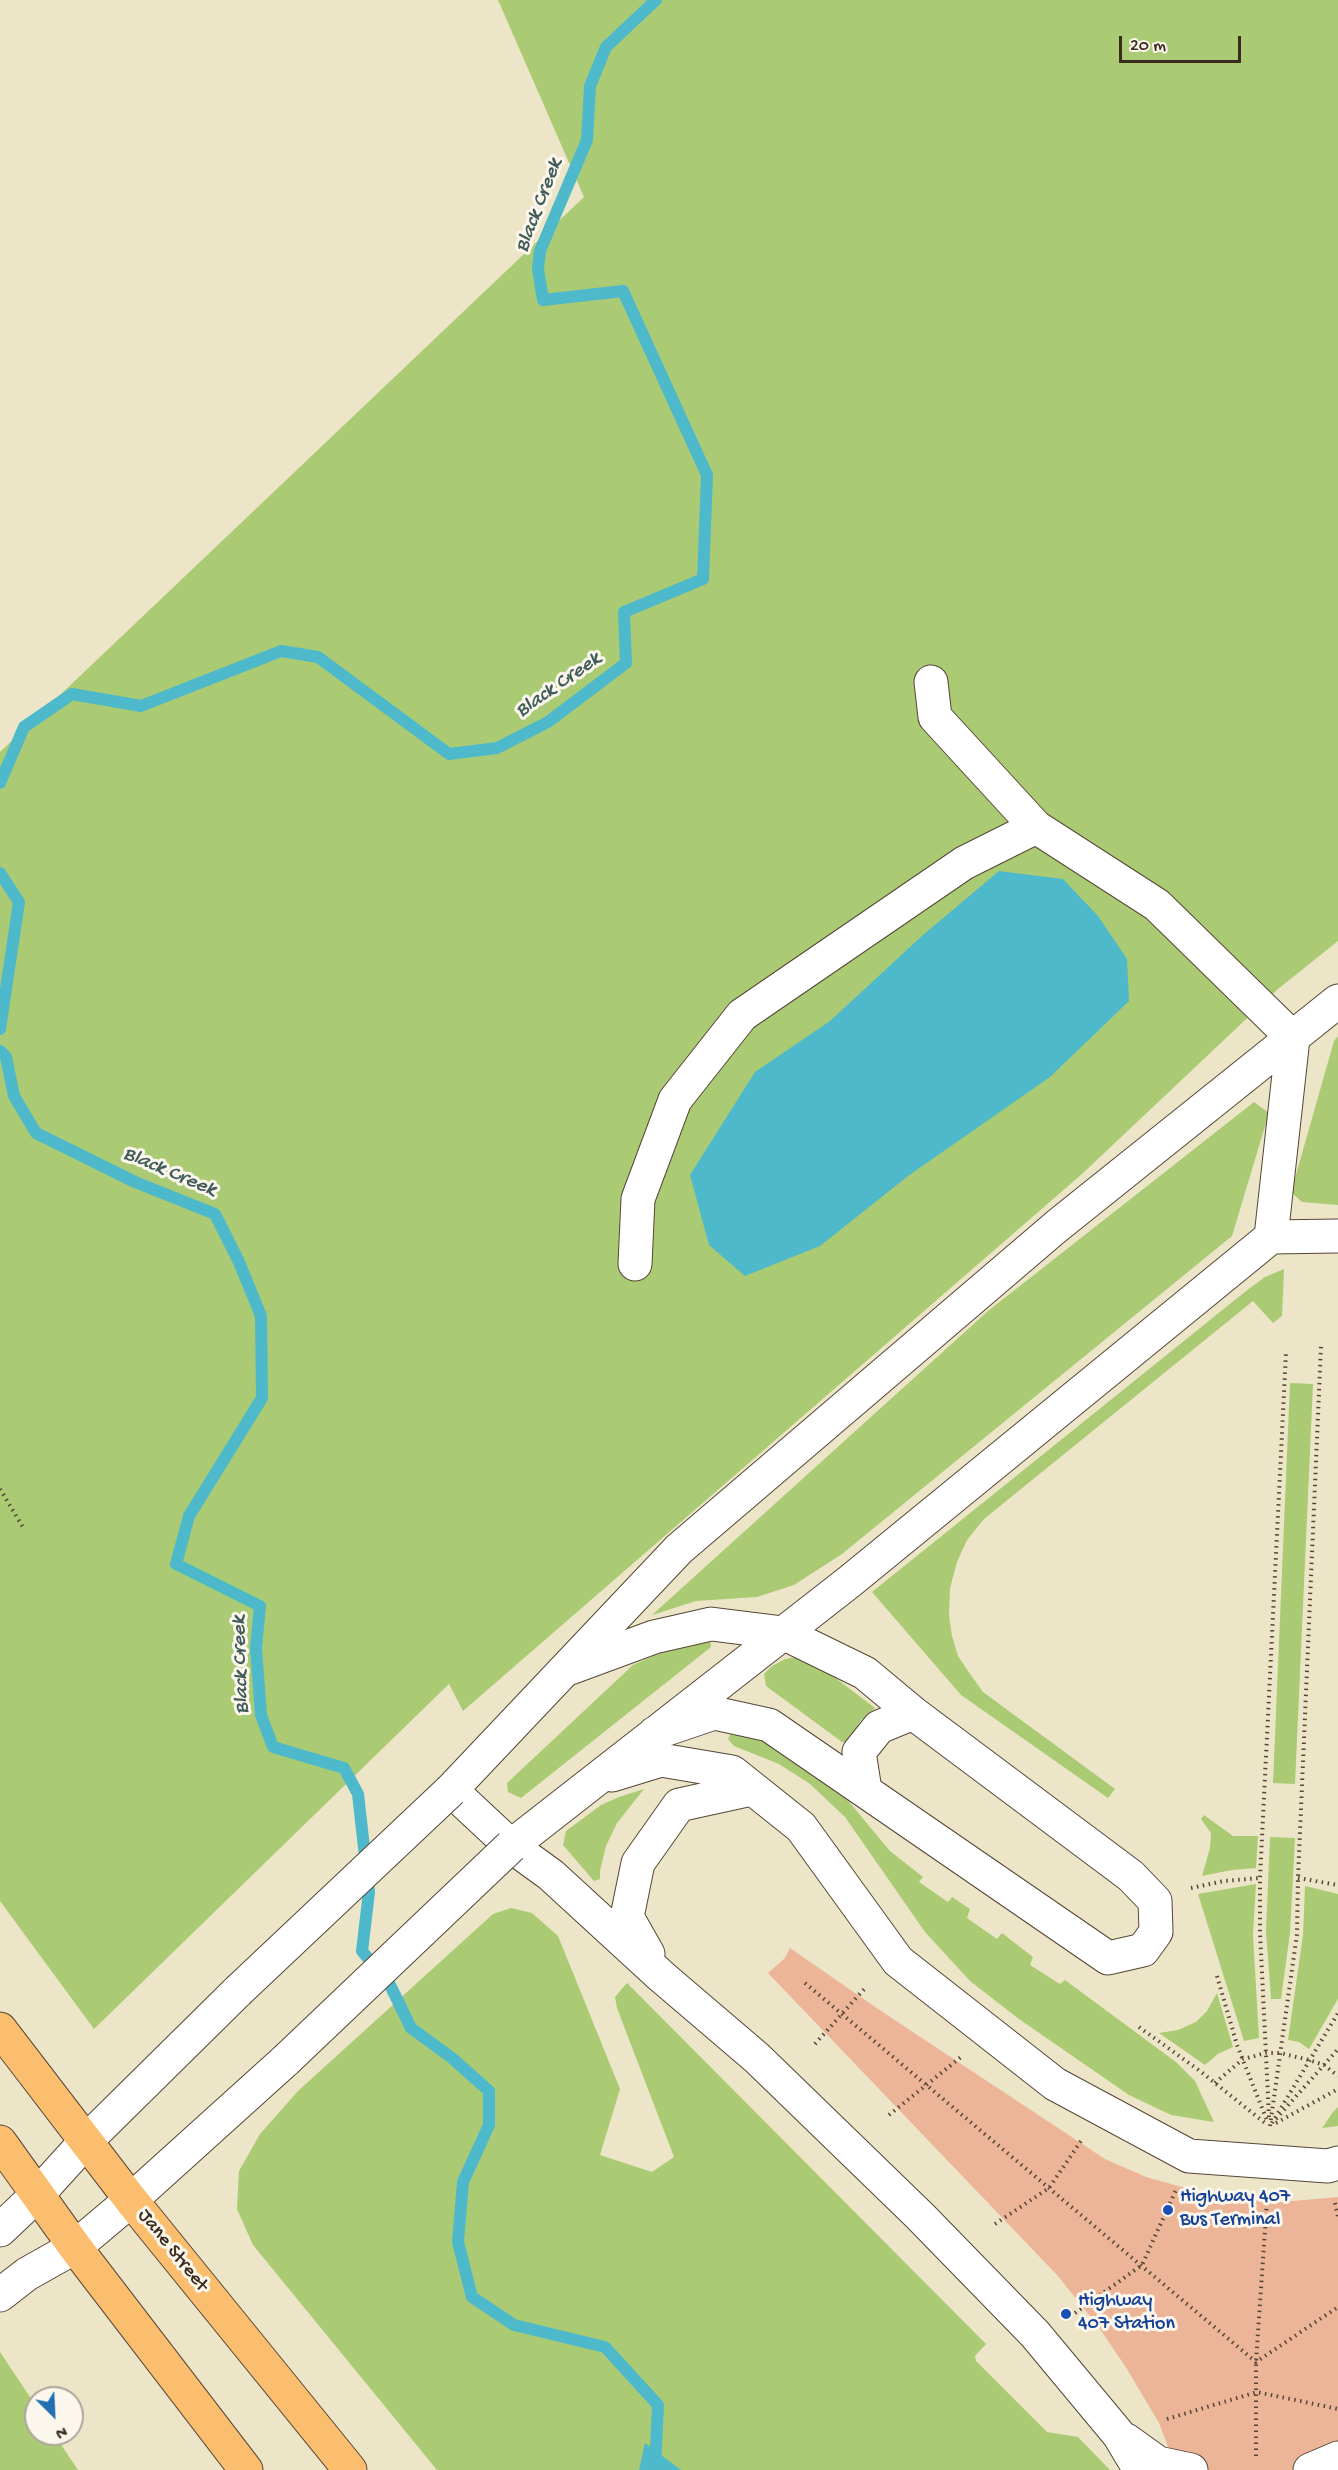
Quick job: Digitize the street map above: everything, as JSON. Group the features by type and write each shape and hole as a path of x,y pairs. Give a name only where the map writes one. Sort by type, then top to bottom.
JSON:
{"main road":[{"name":"Jane Street","path":"0,2029 131,2200 350,2470"},
{"path":"0,2142 75,2247 246,2470"}],"lane":[{"path":"932,682 935,717 1036,827 1157,905 1293,1038"},
{"path":"634,1264 638,1199 675,1100 742,1015 964,863 1036,827"},
{"path":"0,2230 38,2194 87,2140 238,1991 450,1790 679,1549 1057,1226 1338,1001"},
{"path":"1271,1237 1293,1038"},
{"path":"0,2295 27,2274 75,2247 131,2200 286,2060 511,1846 849,1582 1271,1237 1338,1236"},
{"path":"562,1670 654,1637 711,1624 783,1633 865,1673 913,1713 1131,1876 1155,1901 1156,1932 1143,1950 1108,1958 769,1725 714,1713 655,1733"},
{"path":"865,1790 859,1752 879,1727 913,1713"},
{"path":"593,1781 661,1761 732,1772 801,1827 898,1960 1055,2084 1189,2156 1328,2166 1338,2163"},
{"path":"661,1976 627,1917 638,1863 679,1804 752,1789"},
{"path":"450,1790 511,1846 551,1875 661,1976 757,2058 920,2216 1035,2334 1119,2435 1140,2470"},
{"path":"1119,2435 1158,2463 1191,2470"},
{"path":"1310,2470 1338,2458"}],"path":[{"path":"1268,2135 1297,1934 1321,1346"},
{"path":"1270,2127 1260,1932 1260,1878 1286,1352"},
{"path":"0,1489 24,1529"},
{"path":"1191,1888 1224,1881 1260,1878"},
{"path":"1298,1878 1338,1885"},
{"path":"1217,1976 1243,2059 1270,2127"},
{"path":"805,1983 1256,2362"},
{"path":"815,2044 866,1987"},
{"path":"1270,2127 1338,2013"},
{"path":"1139,2027 1270,2127"},
{"path":"1270,2127 1338,2049"},
{"path":"1215,2083 1243,2059 1266,2053 1280,2053 1309,2060 1324,2065 1338,2076"},
{"path":"889,2115 963,2056"},
{"path":"1270,2127 1338,2089"},
{"path":"995,2224 1049,2188 1084,2137"},
{"path":"1075,2313 1142,2265 1178,2187"},
{"path":"1256,2456 1256,2362 1267,2201"},
{"path":"1256,2362 1338,2307"},
{"path":"1167,2419 1257,2392 1338,2409"}],"green space":[{"path":"498,0 1338,0 1338,941 1278,989 1082,1174 463,1711 449,1684 94,2029 0,1901 0,752 584,197"},
{"path":"1338,1036 1338,1205 1302,1202 1291,1192 1334,1041"},
{"path":"1254,1102 1269,1113 1232,1236 842,1554 794,1585 757,1597 696,1601 652,1615 988,1311"},
{"path":"1284,1269 1282,1316 1273,1323 1253,1301 984,1519 967,1540 957,1562 950,1588 949,1615 958,1656 983,1692 1115,1789 1108,1798 961,1695 872,1592 1246,1291 1265,1277"},
{"path":"1290,1383 1313,1384 1295,1784 1273,1783"},
{"path":"710,1635 711,1647 521,1798 508,1792 507,1783 633,1665 683,1643"},
{"path":"802,1656 817,1664 875,1708 861,1720 848,1742 842,1742 766,1686 764,1674 772,1666 785,1659"},
{"path":"731,1733 774,1741 830,1779 890,1851 923,1877 919,1882 948,1902 952,1897 970,1909 967,1918 997,1939 1002,1933 1033,1957 1030,1965 1060,1984 1065,1980 1176,2062 1195,2081 1214,2122 1171,2115 1129,2095 1019,2019 970,1981 925,1932 845,1817 810,1784 779,1764 734,1746 728,1739"},
{"path":"644,1789 617,1823 606,1846 600,1879 594,1881 563,1845 566,1831 601,1805"},
{"path":"1204,1815 1233,1836 1258,1836 1256,1868 1202,1876 1210,1848 1211,1833 1201,1819"},
{"path":"1270,1837 1295,1838 1290,1933 1281,1999 1271,1999 1266,1931"},
{"path":"1256,1884 1253,1935 1259,2038 1244,2041 1198,1894"},
{"path":"1305,1886 1338,1894 1338,1999 1309,2049 1299,2042 1288,2040 1303,1935"},
{"path":"511,1908 532,1913 558,1936 620,2089 600,2155 652,2172 674,2157 617,2008 615,1997 627,1983 986,2344 975,2356 976,2361 1047,2432 1078,2437 1110,2470 437,2470 253,2245 237,2209 239,2171 260,2134 298,2091 493,1914"},
{"path":"1217,1993 1233,2047 1218,2054 1205,2065 1159,2033 1178,2030 1196,2022 1207,2011"},
{"path":"1338,2107 1338,2126 1322,2128 1333,2112"},
{"path":"0,2352 24,2388 24,2446 62,2446 78,2470 0,2470"}],"water":[{"path":"999,871 1063,879 1098,916 1127,959 1129,1001 1050,1077 908,1176 820,1246 745,1276 709,1245 690,1175 755,1072 830,1021 923,935"},
{"path":"645,2443 681,2470 639,2470"}],"building":[{"name":"Highway 407 Bus Terminal","path":"790,1948 1105,2159 1146,2177 1196,2191 1237,2199 1281,2202 1338,2197 1338,2452 1328,2470 1177,2470 1159,2423 1127,2369 1098,2326 1057,2275 768,1973 785,1958"}],"waterway":[{"name":"Black Creek","path":"0,783 24,727 72,694 141,706 281,651 318,657 449,754 497,748 548,722 626,663 624,612 703,579 707,475 623,291 543,300 538,269 540,251 587,140 590,86 606,47 656,0"},
{"name":"Black Creek","path":"0,873 19,902 0,1029"},
{"name":"Black Creek","path":"0,1051 6,1057 14,1096 36,1133 135,1182 215,1214 239,1262 261,1316 262,1398 189,1516 176,1564 260,1606 256,1648 261,1715 273,1747 344,1768 358,1794 369,1892 362,1951 390,1985 411,2028 452,2058 489,2091 489,2125 463,2182 458,2242 472,2297 514,2325 605,2347 658,2405 655,2470"}],"place":[{"name":"Highway 407 Bus Terminal","path":"1168,2210"},
{"name":"Highway 407 Station","path":"1066,2314"}]}
